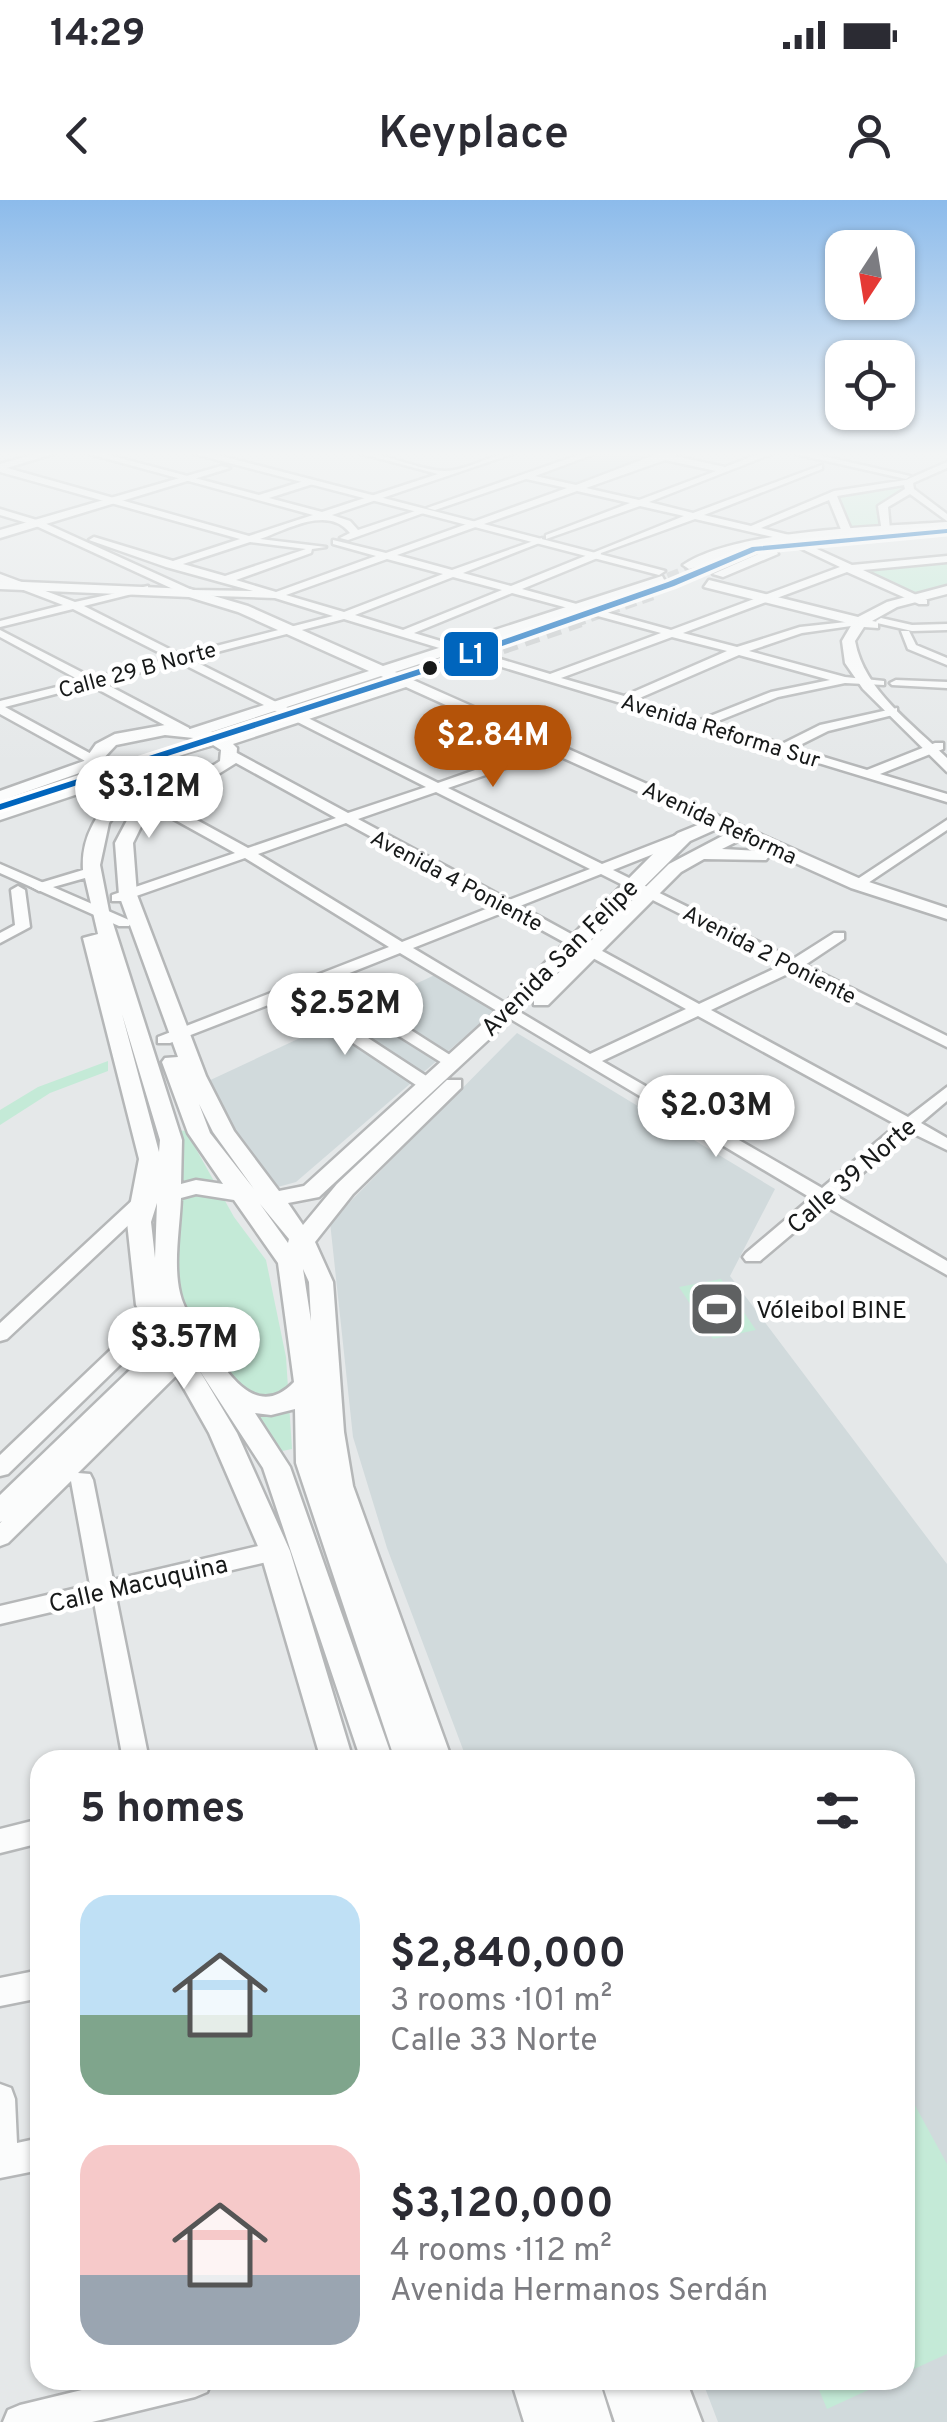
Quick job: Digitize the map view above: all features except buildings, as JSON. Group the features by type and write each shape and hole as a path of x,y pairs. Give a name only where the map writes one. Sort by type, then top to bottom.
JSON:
{"main road":[{"path":"612,557 663,572 684,585"},
{"path":"0,813 120,779 275,706 582,608 663,572 711,557"},
{"path":"705,564 729,557"},
{"path":"716,576 750,557"},
{"path":"329,1750 275,1551 175,1337 111,910 124,843 120,779 108,754 127,742 205,741 300,718 716,576 760,557"},
{"path":"689,565 770,596 871,621"},
{"path":"0,587 111,595 179,592"},
{"path":"34,589 179,592"},
{"name":"Avenida Reforma","path":"179,592 244,608 379,674"},
{"name":"Avenida Reforma","path":"179,592 402,684 595,773 711,836 851,895 947,928"},
{"path":"947,593 918,600 871,621 848,636 845,651 850,666 881,683 938,749 947,767"},
{"path":"244,608 258,599"},
{"path":"881,683 893,711 938,749"},
{"name":"Avenida Reforma","path":"402,684 536,753 595,773"},
{"path":"171,770 205,741"},
{"path":"0,798 120,779 208,776 228,762 205,741"},
{"path":"111,910 79,874 81,833 120,779"},
{"path":"120,779 94,839 92,865 179,1058 224,1132 274,1199 296,1251 310,1463 408,1750"},
{"path":"0,798 77,780 0,813"},
{"path":"711,836 760,856"},
{"name":"Avenida Reforma","path":"711,836 947,914"},
{"name":"Avenida San Felipe","path":"156,1197 196,1187 274,1199 311,1192 375,1147 584,948 641,888 711,836"},
{"path":"39,886 79,874"},
{"name":"Avenida San Felipe","path":"296,1251 428,1085 514,1016"},
{"path":"179,1058 199,1133 240,1192 321,1282 330,1432 340,1486 432,1750"},
{"path":"175,1337 229,1393 276,1468 374,1750"},
{"path":"0,1490 175,1337"},
{"path":"0,1512 175,1337"},
{"path":"229,1393 246,1404 272,1407 292,1400 327,1340"},
{"path":"536,2390 546,2422"},
{"path":"558,2390 567,2422"},
{"path":"580,2390 590,2422"},
{"path":"626,2390 637,2422"},
{"path":"668,2390 680,2422"}],"street":[{"name":"Avenida Reforma","path":"108,557 179,592"},
{"name":"Avenida Reforma Sur","path":"149,557 947,798"},
{"path":"144,574 195,557"},
{"path":"225,580 293,557"},
{"path":"209,598 281,596 393,557 845,680 947,686"},
{"name":"Calle 29 B Norte","path":"0,707 176,657 344,616 497,557"},
{"path":"404,634 591,557"},
{"path":"826,557 918,600"},
{"path":"550,678 850,568 947,559"},
{"name":"Avenida 2 Poniente","path":"0,577 68,603 947,1042"},
{"path":"0,613 127,591"},
{"path":"179,592 281,596"},
{"path":"0,624 68,603"},
{"path":"624,701 740,652 842,622 871,621 909,631 947,627"},
{"path":"909,631 912,646 947,662"},
{"name":"Avenida 4 Poniente","path":"0,632 947,1145"},
{"path":"700,724 775,694 845,680"},
{"path":"0,707 514,1016 947,1268"},
{"path":"782,750 824,728 893,711"},
{"path":"868,774 938,749"},
{"path":"0,881 18,890 111,910 344,818 536,753"},
{"path":"856,884 947,824"},
{"path":"179,1058 287,992 599,868 711,836"},
{"path":"0,868 39,886 111,910"},
{"path":"0,939 22,927 18,890"},
{"path":"592,1059 793,966 838,936"},
{"path":"287,992 428,1085"},
{"path":"378,1016 454,1062"},
{"name":"Calle 39 Norte","path":"754,1257 947,1092"},
{"path":"0,1334 156,1197"},
{"path":"0,1468 175,1337"},
{"path":"0,1537 175,1337"},
{"path":"82,1480 134,1750"},
{"name":"Calle Macuquina","path":"0,1615 275,1551"},
{"path":"0,1842 30,1834"},
{"path":"0,1992 30,1986"},
{"path":"0,2099 1,2162 30,2156"},
{"path":"20,2422 153,2390"}],"shaded area":[{"path":"439,973 497,1009 296,1182 267,1190 204,1083"},
{"path":"517,1033 775,1189 730,1276 947,1564 947,2422 718,2422 706,2390 915,2390 915,1750 463,1750 387,1548 353,1437 330,1222"}],"green space":[{"path":"947,562 947,588 910,594 859,570"},
{"path":"108,1061 108,1071 50,1093 0,1125 0,1110 38,1087"},
{"path":"176,1130 186,1131 234,1217 266,1260 286,1357 292,1449 277,1452 182,1306 173,1219"},
{"name":"Vóleibol BINE","path":"721,1279 756,1330 713,1339 679,1287"},
{"path":"915,2105 947,2164 947,2354 915,2368"},
{"path":"819,2390 868,2390 827,2409"}],"tunnel":[{"path":"635,592 705,564"},
{"path":"573,622 653,594"},
{"path":"502,647 580,620"},
{"path":"308,700 517,632"},
{"path":"75,775 110,764"},
{"path":"129,804 171,770"}],"transit line":[{"name":"L1","path":"0,807 422,671 671,584 737,557"}],"place":[{"name":"Vóleibol BINE","path":"717,1309"}]}
